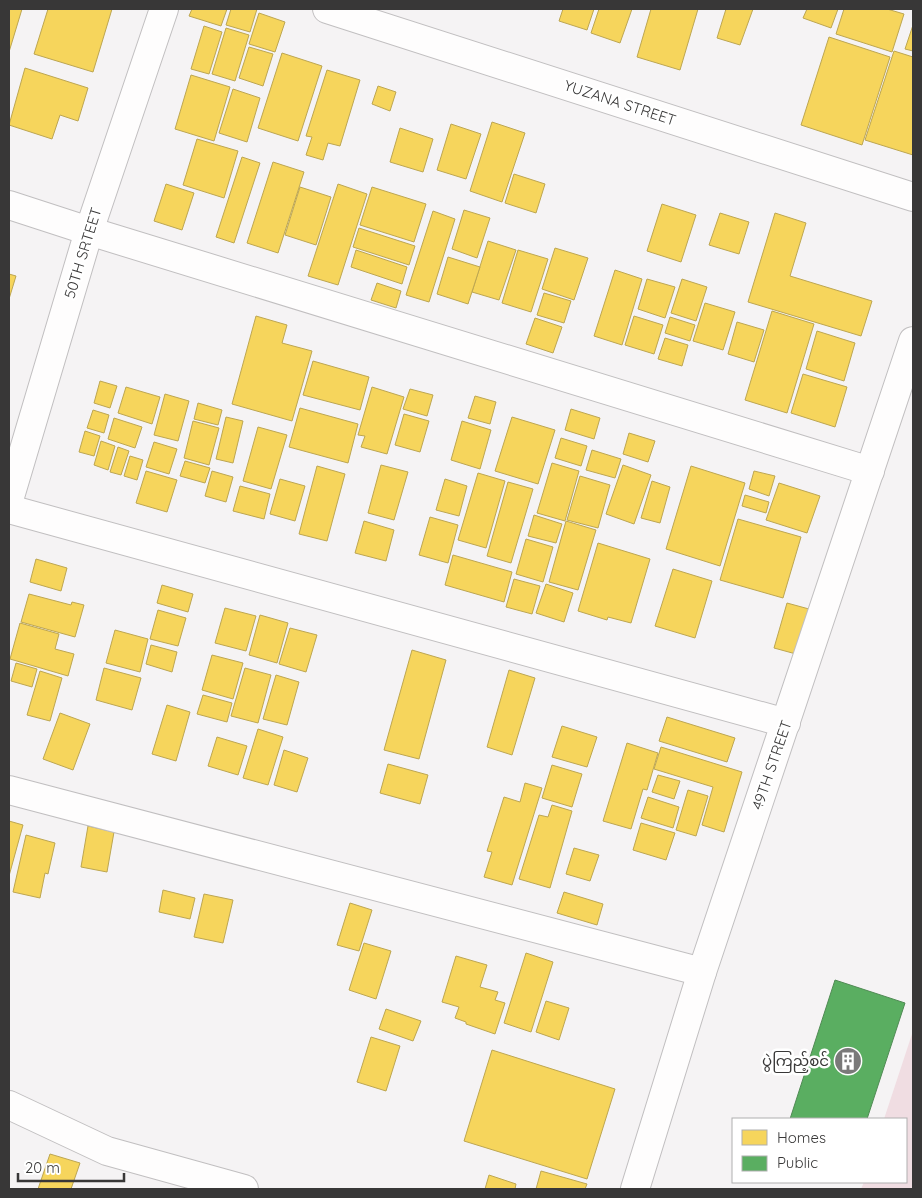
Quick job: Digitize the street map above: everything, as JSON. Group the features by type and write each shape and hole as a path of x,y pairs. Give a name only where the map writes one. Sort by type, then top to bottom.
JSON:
{"street":[{"name":"50TH SRTEET","path":"9,500 88,232 164,9"},
{"name":"YUZANA STREET","path":"327,9 913,197"},
{"path":"9,205 88,232 870,471"},
{"name":"49TH STREET","path":"635,1189 702,972 913,342"},
{"path":"9,509 786,723"},
{"path":"9,790 702,972"},
{"path":"9,1105 107,1151 244,1189"}],"shaded area":[{"path":"913,1031 913,1189 861,1189 864,1183 907,1183 907,1118 884,1118"}],"building: Homes":[{"path":"9,9 22,9 9,52"},
{"path":"48,9 112,9 93,72 34,54"},
{"path":"192,9 227,9 221,26 189,16"},
{"path":"231,9 257,9 250,32 226,25"},
{"path":"563,9 594,9 587,30 559,21"},
{"path":"599,9 632,9 620,43 591,33"},
{"path":"651,9 698,9 680,70 637,57"},
{"path":"726,9 753,9 740,45 717,38"},
{"path":"807,9 838,9 831,28 803,18"},
{"path":"844,9 887,9 904,14 892,52 836,34"},
{"path":"259,13 285,22 275,52 249,44"},
{"path":"913,25 913,51 905,49"},
{"path":"204,26 222,32 209,74 191,69"},
{"path":"226,28 249,35 235,81 212,74"},
{"path":"829,37 890,57 862,145 801,125"},
{"path":"249,47 273,54 263,86 239,78"},
{"path":"894,51 913,57 913,155 865,140"},
{"path":"282,53 322,66 298,141 258,128"},
{"path":"25,68 88,88 78,121 60,115 52,139 9,125"},
{"path":"327,70 360,80 340,146 328,143 323,160 306,155 312,137 306,136"},
{"path":"191,75 230,87 214,141 175,129"},
{"path":"378,86 396,92 390,111 372,104"},
{"path":"233,89 260,98 247,142 219,133"},
{"path":"492,122 525,133 502,202 470,191"},
{"path":"451,124 481,134 466,179 437,170"},
{"path":"400,128 433,139 423,172 390,162"},
{"path":"197,139 238,151 224,198 183,185"},
{"path":"242,157 260,163 234,243 216,237"},
{"path":"273,162 304,172 278,253 247,243"},
{"path":"514,174 545,184 536,213 505,203"},
{"path":"166,184 194,193 182,230 154,221"},
{"path":"338,184 367,194 338,285 308,276"},
{"path":"300,187 331,197 316,245 285,235"},
{"path":"372,187 426,204 414,242 360,225"},
{"path":"662,204 696,215 681,262 647,251"},
{"path":"464,210 490,218 477,258 452,249"},
{"path":"433,211 455,219 429,302 406,295"},
{"path":"720,213 749,222 739,254 709,245"},
{"path":"775,213 806,223 790,276 872,301 861,336 748,302"},
{"path":"359,228 415,246 409,265 353,247"},
{"path":"488,241 516,250 499,300 472,292"},
{"path":"555,248 588,258 574,300 542,289"},
{"path":"356,250 407,267 402,284 351,267"},
{"path":"518,250 548,259 531,312 502,303"},
{"path":"448,257 480,267 468,304 437,294"},
{"path":"615,270 642,279 622,345 594,336"},
{"path":"9,274 16,276 9,299"},
{"path":"647,279 675,287 665,318 638,309"},
{"path":"682,279 707,287 696,321 671,313"},
{"path":"377,283 401,291 396,308 371,300"},
{"path":"544,293 571,301 564,323 537,315"},
{"path":"705,303 735,312 723,350 693,341"},
{"path":"772,311 814,324 787,413 745,400"},
{"path":"256,316 287,325 282,343 312,351 292,421 232,404"},
{"path":"634,316 663,325 654,354 625,345"},
{"path":"670,317 695,325 690,341 665,333"},
{"path":"535,318 562,327 553,353 526,344"},
{"path":"737,322 764,330 754,362 728,354"},
{"path":"817,331 855,343 844,381 806,369"},
{"path":"665,338 688,345 682,366 658,359"},
{"path":"313,361 369,377 360,410 303,395"},
{"path":"803,374 847,387 835,427 791,413"},
{"path":"100,381 117,386 110,408 94,403"},
{"path":"126,387 160,397 152,424 118,413"},
{"path":"372,387 404,397 387,454 361,447 365,436 358,435"},
{"path":"410,389 433,395 427,416 403,409"},
{"path":"165,394 189,401 178,441 154,435"},
{"path":"475,396 496,402 490,424 468,418"},
{"path":"198,403 222,410 218,425 194,419"},
{"path":"300,408 358,424 348,463 289,447"},
{"path":"571,409 600,418 594,439 565,430"},
{"path":"93,410 109,415 104,433 87,428"},
{"path":"404,414 429,421 420,452 395,445"},
{"path":"226,417 243,421 233,463 216,459"},
{"path":"512,417 555,430 538,484 495,471"},
{"path":"114,418 142,427 135,448 108,439"},
{"path":"193,421 219,428 209,465 184,458"},
{"path":"462,421 491,430 480,469 451,460"},
{"path":"258,427 287,435 271,489 243,481"},
{"path":"85,431 100,436 94,456 79,452"},
{"path":"629,433 655,441 648,462 623,454"},
{"path":"561,438 587,446 581,466 555,458"},
{"path":"101,441 115,446 108,470 94,465"},
{"path":"154,442 177,449 169,474 146,467"},
{"path":"118,447 129,451 121,475 110,472"},
{"path":"592,450 621,459 615,478 586,470"},
{"path":"130,456 143,460 137,480 124,476"},
{"path":"185,461 210,468 205,483 180,476"},
{"path":"552,463 579,471 565,521 537,513"},
{"path":"381,465 408,472 394,520 368,513"},
{"path":"623,465 651,475 634,524 606,514"},
{"path":"317,466 345,474 327,541 299,534"},
{"path":"691,466 745,483 720,566 666,549"},
{"path":"146,471 177,480 167,512 136,503"},
{"path":"212,471 233,477 226,502 205,496"},
{"path":"754,471 775,476 769,496 749,489"},
{"path":"478,473 505,481 486,548 458,540"},
{"path":"580,476 610,485 598,528 567,520"},
{"path":"280,479 305,486 295,521 270,514"},
{"path":"445,479 467,486 459,516 436,510"},
{"path":"652,481 670,487 660,523 641,518"},
{"path":"508,482 533,489 511,563 487,556"},
{"path":"779,483 820,496 807,533 766,520"},
{"path":"240,486 270,494 264,519 233,511"},
{"path":"745,495 769,502 766,513 742,506"},
{"path":"534,515 562,524 556,543 528,536"},
{"path":"430,517 458,525 448,563 419,555"},
{"path":"738,519 801,537 783,598 720,580"},
{"path":"364,521 394,530 386,561 355,553"},
{"path":"566,521 596,530 578,590 549,582"},
{"path":"526,539 553,547 543,582 516,574"},
{"path":"598,543 650,559 631,623 608,617 607,620 578,611"},
{"path":"453,555 512,572 504,602 445,585"},
{"path":"36,559 67,568 61,591 30,582"},
{"path":"673,569 712,581 695,638 655,626"},
{"path":"514,579 540,586 532,614 506,607"},
{"path":"546,584 573,593 564,622 536,613"},
{"path":"162,585 193,594 188,612 157,603"},
{"path":"29,594 71,605 72,602 84,605 75,637 21,622"},
{"path":"787,603 809,609 796,654 774,648"},
{"path":"225,608 256,616 246,651 215,643"},
{"path":"158,610 186,618 178,646 150,639"},
{"path":"260,615 288,623 277,663 249,655"},
{"path":"20,623 59,634 55,649 74,654 68,676 10,659"},
{"path":"290,628 317,635 306,672 279,664"},
{"path":"115,630 148,639 140,672 106,663"},
{"path":"151,645 177,652 172,672 146,664"},
{"path":"412,650 446,660 419,759 384,750"},
{"path":"212,655 243,663 233,699 202,690"},
{"path":"16,663 37,669 32,687 11,681"},
{"path":"104,668 141,678 132,710 96,700"},
{"path":"245,668 271,675 258,723 231,716"},
{"path":"509,670 535,678 512,755 487,747"},
{"path":"40,671 62,678 50,721 27,715"},
{"path":"276,675 299,682 287,725 263,719"},
{"path":"203,695 232,703 227,722 197,714"},
{"path":"167,705 190,712 176,761 152,754"},
{"path":"60,713 90,724 73,770 43,759"},
{"path":"667,717 735,738 727,762 659,741"},
{"path":"562,726 597,737 587,767 552,757"},
{"path":"258,729 283,737 268,785 243,778"},
{"path":"217,737 247,746 238,775 208,766"},
{"path":"627,743 658,753 647,790 643,789 631,829 603,821"},
{"path":"661,747 742,772 724,832 702,825 713,787 654,769"},
{"path":"284,750 308,758 297,792 274,785"},
{"path":"388,764 428,775 420,804 380,793"},
{"path":"552,765 582,774 572,807 542,798"},
{"path":"658,775 680,781 674,799 652,792"},
{"path":"525,783 542,788 512,885 484,877 492,852 487,851 504,797 520,802"},
{"path":"688,790 708,796 696,836 676,830"},
{"path":"648,797 679,807 673,828 641,818"},
{"path":"552,805 572,811 550,888 519,879 539,815 548,817"},
{"path":"9,821 23,825 9,876"},
{"path":"641,823 675,833 666,860 633,850"},
{"path":"88,826 114,832 107,872 81,867"},
{"path":"26,835 55,843 48,874 45,873 40,898 13,892"},
{"path":"574,848 599,855 590,881 566,874"},
{"path":"163,890 195,898 190,919 159,912"},
{"path":"564,892 603,904 597,925 557,913"},
{"path":"204,894 233,900 223,943 194,937"},
{"path":"350,903 372,910 359,951 337,945"},
{"path":"364,943 391,951 376,999 349,990"},
{"path":"526,953 553,962 531,1032 504,1023"},
{"path":"456,956 487,965 480,987 498,992 495,1000 505,1003 495,1034 455,1018 459,1007 442,1002"},
{"path":"546,1001 569,1008 559,1040 536,1032"},
{"path":"386,1009 421,1021 413,1041 379,1029"},
{"path":"371,1037 400,1046 386,1091 357,1082"},
{"path":"492,1050 615,1089 587,1179 464,1141"},
{"path":"50,1154 80,1163 71,1189 38,1189"},
{"path":"541,1171 587,1184 585,1189 536,1189"},
{"path":"489,1175 516,1184 515,1189 485,1189"}],"building: Public":[{"name":"ပွဲကြည့်စင်","path":"835,980 905,1003 867,1118 790,1118"}],"place":[{"name":"ပွဲကြည့်စင်","path":"848,1061"}]}
